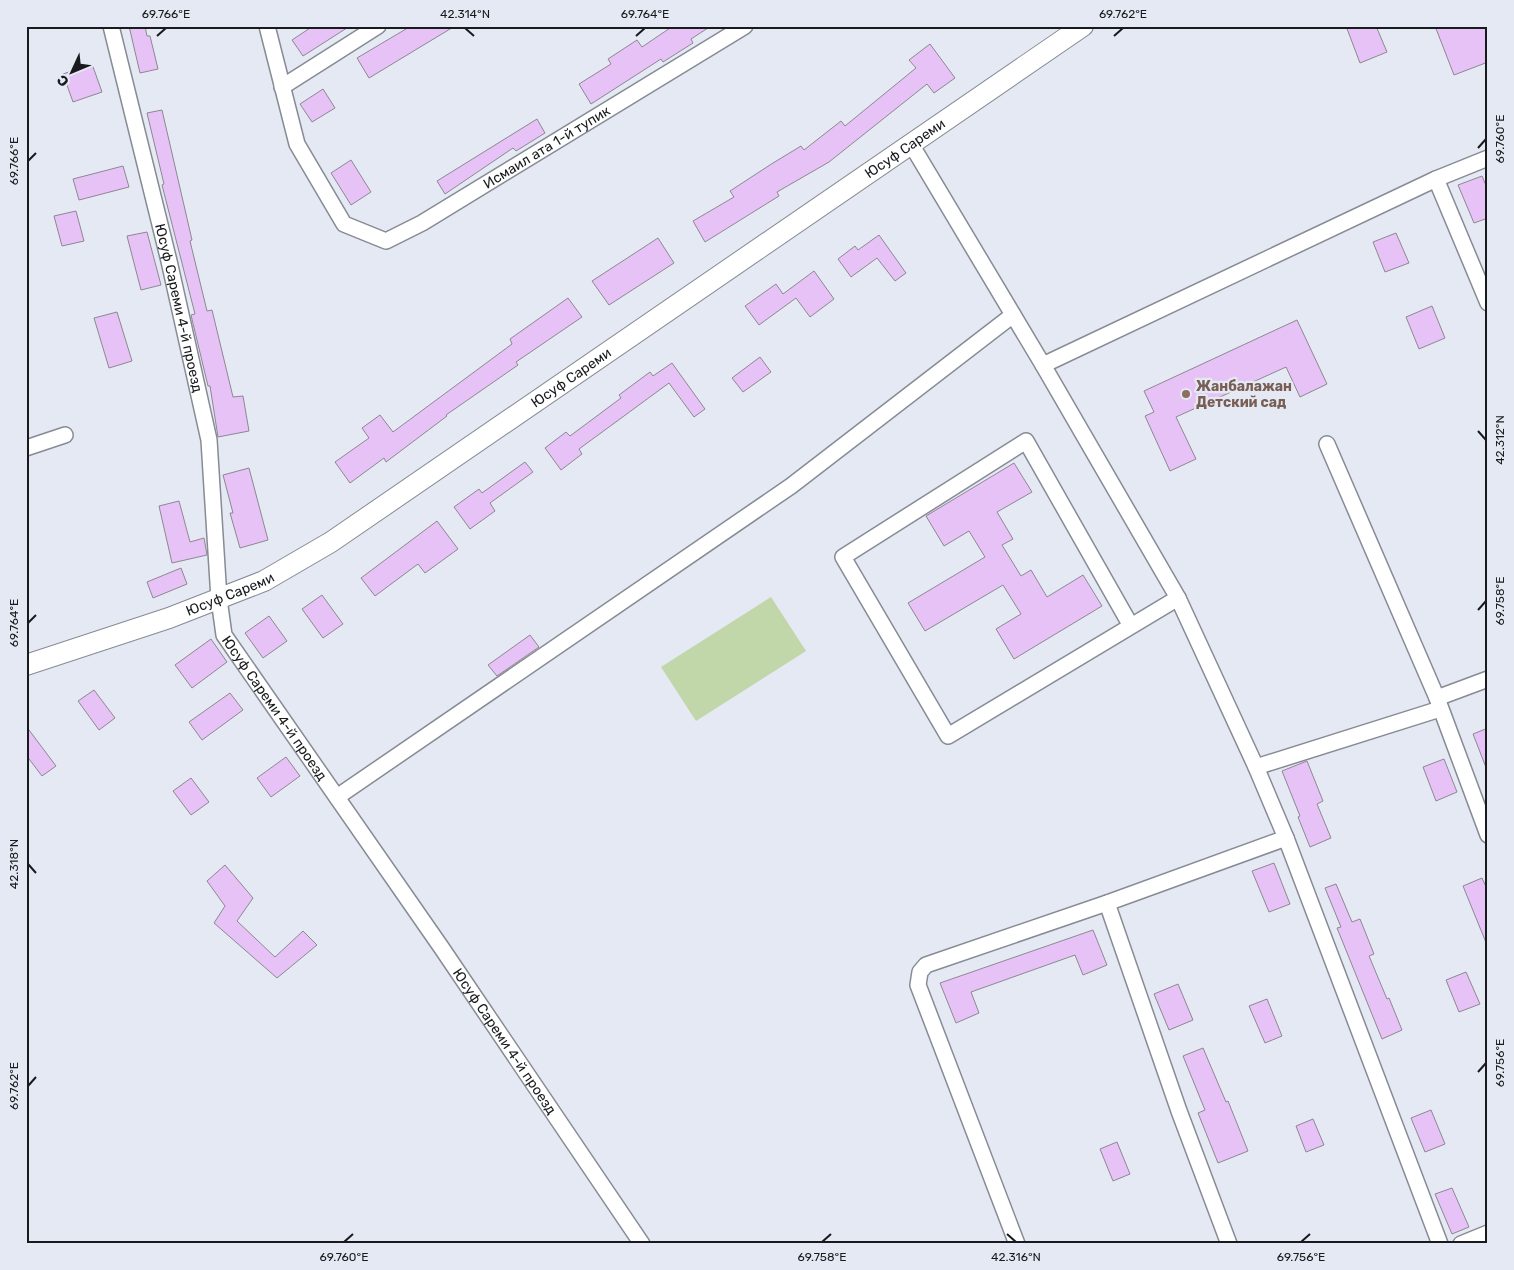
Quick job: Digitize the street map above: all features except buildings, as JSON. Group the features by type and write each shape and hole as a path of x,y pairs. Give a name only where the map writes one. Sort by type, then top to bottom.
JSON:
{"main road":[{"name":"Юсуф Сареми","path":"26,665 169,618 264,581 331,542 1083,26"}],"street":[{"name":"Юсуф Сареми 4-й проезд","path":"111,26 169,261 209,440 219,599 224,635 436,939 642,1244"},
{"path":"266,26 282,87 378,26"},
{"name":"Исмаил ата 1-й тупик","path":"282,87 297,144 344,224 386,240 415,226 745,26"},
{"path":"912,144 1178,598 1256,767 1286,838 1440,1244"},
{"path":"1043,365 1436,179 1488,158"},
{"path":"1436,179 1488,303"},
{"path":"337,797 791,486 1013,315"},
{"path":"26,448 65,435"},
{"path":"1131,626 1026,441 843,557 948,736 1178,598"},
{"path":"1327,444 1438,704 1488,835"},
{"path":"1256,767 1438,704 1488,679"},
{"path":"1017,1244 918,985 920,972 926,965 1107,903 1286,838"},
{"path":"1107,903 1179,1111 1229,1244"},
{"path":"1461,1244 1488,1233"}],"green space":[{"path":"771,597 806,651 696,721 661,667"}],"place":[{"name":"Жанбалажан Детский сад","path":"1186,394"}]}
